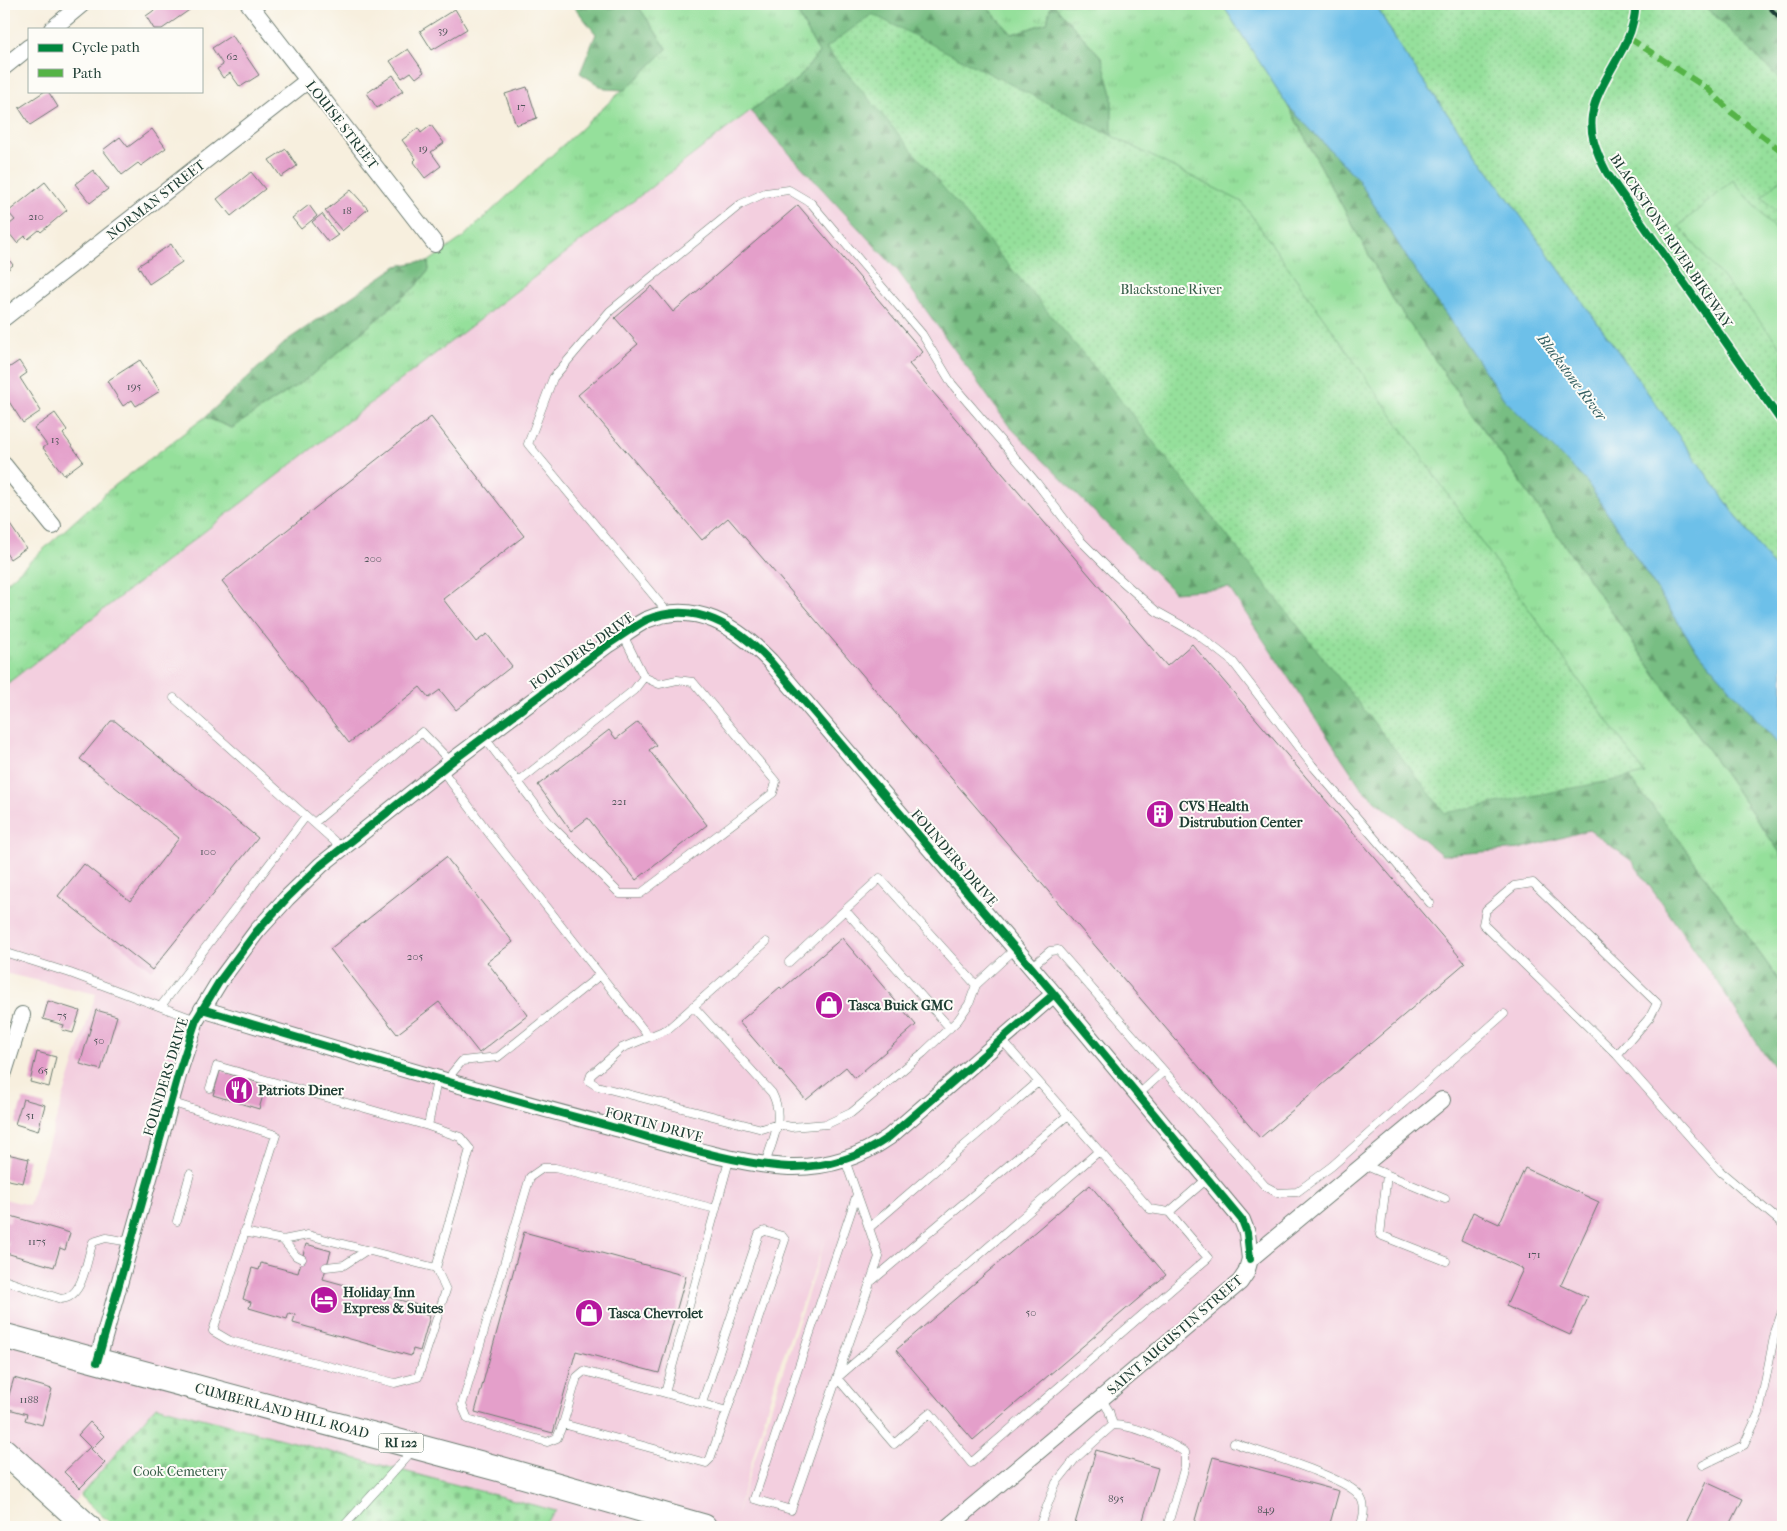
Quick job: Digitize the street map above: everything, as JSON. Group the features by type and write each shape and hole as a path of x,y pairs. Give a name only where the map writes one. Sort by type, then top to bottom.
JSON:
{"main road":[{"name":"CUMBERLAND HILL ROAD","path":"4,1336 704,1527"},
{"path":"4,1451 88,1527"}],"street":[{"path":"53,28 82,4"},
{"name":"LOUISE STREET","path":"249,4 435,244"},
{"path":"4,67 28,48"},
{"name":"NORMAN STREET","path":"4,318 307,81"},
{"path":"4,465 53,526"},
{"name":"FOUNDERS DRIVE","path":"97,1362 170,1102 199,1015 219,982 257,931 287,898 342,848 446,766 623,635 644,621 668,613 694,613 718,620 754,645 1054,994 1242,1220 1247,1232 1250,1259"},
{"name":"FORTIN DRIVE","path":"199,1015 730,1157 790,1167 818,1166 845,1160 872,1148 889,1137 1054,994"},
{"path":"4,1072 22,1015"},
{"name":"SAINT AUGUSTIN STREET","path":"948,1527 1240,1282 1246,1273 1250,1259 1442,1100"}],"lane":[{"path":"668,613 528,444 553,378 610,310 740,204 765,194 789,190 811,203 922,334 952,384 1036,482 1082,542 1114,574 1156,611 1197,634 1233,662 1312,766 1430,903"},
{"path":"484,737 556,830 620,894 640,894 773,793 776,782 693,682 677,680 660,684 644,677 623,635"},
{"path":"518,782 634,690 644,677"},
{"path":"174,698 342,848"},
{"path":"314,823 422,732 491,836 649,1037"},
{"path":"161,1006 306,816"},
{"path":"789,962 880,878 976,985"},
{"path":"1617,1055 1650,1017 1657,1003 1533,883 1514,886 1486,910 1483,924 1617,1055 1721,1172 1783,1224"},
{"path":"844,910 950,1028"},
{"path":"766,942 668,1029 622,1048 591,1075 589,1081 597,1086 762,1129 778,1124 791,1127 827,1124 852,1113 950,1028 969,1004 976,985 1015,949"},
{"path":"1031,967 1050,951 1058,950 1265,1186 1278,1193 1296,1192 1332,1166 1504,1014"},
{"path":"4,952 70,973 161,1006 199,1015"},
{"path":"428,1126 444,1082 462,1061 498,1057 600,975"},
{"path":"693,1006 772,1094 779,1106 778,1124 765,1164"},
{"path":"837,1378 894,1444 930,1413 971,1463 1208,1258 1170,1212 1150,1209 1001,1039"},
{"path":"170,1102 276,1135 213,1331 230,1341 396,1383 418,1377 446,1290 436,1268 470,1149 460,1137 428,1126 217,1066 210,1088"},
{"path":"1138,1095 1164,1071"},
{"path":"868,1228 1038,1082"},
{"path":"873,1280 1068,1115"},
{"path":"837,1378 1099,1150"},
{"path":"665,1393 730,1157"},
{"path":"845,1160 857,1194 868,1228 879,1257 873,1280 792,1510 754,1499 857,1194"},
{"path":"1364,1165 1445,1199"},
{"path":"716,1209 555,1168 543,1168 530,1177 462,1405 468,1419 547,1442 557,1438 577,1377 584,1371 702,1402 727,1411"},
{"path":"177,1221 190,1174"},
{"path":"1387,1175 1380,1235 1446,1261"},
{"path":"1170,1212 1208,1179"},
{"path":"563,1424 706,1463 710,1460 785,1240 782,1236 765,1231 759,1234 702,1402"},
{"path":"244,1232 283,1240 308,1235 436,1268"},
{"path":"4,1280 61,1299 67,1298 78,1289 93,1242 106,1238 130,1242"},
{"path":"283,1240 296,1256 302,1258"},
{"path":"326,1267 344,1265 367,1250"},
{"path":"1703,1465 1744,1445 1759,1413 1775,1332 1783,1309"},
{"path":"1101,1398 1114,1425"},
{"path":"1039,1527 1056,1483 1075,1458 1114,1425 1123,1425 1170,1442 1185,1452 1185,1466 1167,1527"},
{"path":"1234,1443 1290,1462 1348,1487 1359,1494 1364,1504 1364,1514 1360,1527"},
{"path":"343,1527 416,1447"}],"shaded area":[{"path":"750,111 898,271 1009,426 1229,588 1363,790 1442,855 1520,849 1589,830 1632,861 1724,992 1766,1057 1783,1078 1783,1527 541,1527 556,1511 157,1406 69,1507 4,1445 4,1199 29,1205 96,994 4,973 4,686","holes":["827,1234 735,1520 777,1373"]}],"green space":[{"path":"572,4 637,4 667,49 625,90 605,89 580,73 596,34"},
{"path":"635,4 793,4 819,53 799,78 750,111 4,686 4,585 109,490 205,417 232,428 308,378 417,285 429,270 428,262 462,238 667,49"},
{"path":"793,4 984,4 1012,34 1047,23 1051,4 1053,4 1102,58 1112,94 1112,138 1677,837 1783,986 1783,1078 1766,1057 1724,992 1632,861 1589,830 1520,849 1442,855 1363,790 1229,588 1174,592 1009,426 898,271 750,111 799,78 819,53"},
{"path":"984,4 1051,4 1047,23 1012,34"},
{"path":"1053,4 1222,4 1288,106 1395,303 1783,857 1783,986 1677,837 1144,394 1102,58"},
{"path":"1375,4 1703,4 1783,82 1783,576 1768,560 1405,55"},
{"path":"1703,4 1783,4 1783,82"},
{"name":"Blackstone River","path":"872,14 1242,202 1645,774 1445,813 1100,374 826,48"},
{"path":"1288,106 1357,178 1409,261 1504,399 1587,482 1694,647 1783,749 1783,857 1395,303"},
{"path":"1783,177 1783,219 1762,197"},
{"path":"1733,180 1783,239 1783,349 1679,226"},
{"path":"428,262 429,270 417,285 308,378 232,428 205,417 289,339 397,266"},
{"name":"Cook Cemetery","path":"156,1406 556,1511 541,1527 115,1527 80,1496"}],"water":[{"path":"1222,4 1375,4 1405,55 1768,560 1783,576 1783,749 1695,648 1587,482 1504,399 1409,261 1357,178 1288,106"}],"building":[{"path":"158,4 193,4 195,6 163,28 153,28 146,16 160,6"},
{"path":"455,9 467,29 432,50 420,31"},
{"path":"232,35 259,75 240,87 230,73 223,78 217,69 223,65 212,48"},
{"path":"408,49 424,72 416,78 411,72 402,78 390,61"},
{"path":"393,75 403,91 377,108 367,93"},
{"path":"527,87 537,118 516,125 505,94"},
{"path":"43,92 49,92 58,107 30,125 19,108"},
{"path":"431,125 444,143 431,152 441,166 425,178 413,162 416,159 402,140 418,128 421,133"},
{"path":"152,129 166,148 141,166 138,163 122,175 103,150 120,137 128,147"},
{"path":"286,149 297,166 281,177 269,160"},
{"path":"93,170 108,189 90,203 75,184"},
{"path":"251,172 265,189 231,216 217,199"},
{"path":"45,182 67,210 41,232 39,230 28,239 25,236 17,243 5,228 15,220 8,212"},
{"path":"351,190 368,209 342,231 325,211"},
{"path":"309,205 317,216 301,229 292,218"},
{"name":"CVS Health Distrubution Center","path":"798,205 923,352 909,364 1167,666 1192,644 1465,963 1260,1138 728,518 702,540 578,395 638,344 615,318 652,286 673,312"},
{"path":"322,214 338,235 328,242 312,222"},
{"path":"171,244 182,262 149,284 138,266"},
{"path":"4,253 13,265 4,273"},
{"path":"140,360 160,391 136,406 132,400 123,406 107,381"},
{"path":"19,361 27,373 20,378 41,411 23,423 4,394 4,371"},
{"path":"55,413 67,430 63,434 83,461 64,475 43,448 47,445 34,428"},
{"path":"431,417 524,536 443,599 476,642 487,634 512,666 456,710 440,690 429,698 420,687 349,743 222,581"},
{"path":"4,516 26,548 10,559 4,550"},
{"path":"111,721 115,721 258,838 152,970 58,896 84,864 130,901 179,838 80,759"},
{"path":"638,722 656,745 649,750 707,825 636,880 588,818 571,831 538,785 609,730 616,739"},
{"path":"446,857 513,942 487,962 528,1015 479,1053 439,1002 397,1034 330,949"},
{"name":"Tasca Buick GMC","path":"842,938 916,1025 855,1078 846,1067 806,1100 739,1022 780,987 782,989"},
{"path":"48,1001 80,1011 73,1033 62,1030 64,1025 43,1019"},
{"path":"96,1010 117,1016 101,1070 80,1064"},
{"path":"37,1052 56,1057 49,1087 30,1082"},
{"name":"Patriots Diner","path":"220,1071 266,1085 259,1109 213,1095"},
{"path":"23,1099 45,1105 38,1131 15,1124"},
{"path":"7,1154 29,1159 23,1183 4,1179"},
{"path":"1525,1168 1599,1202 1561,1285 1587,1297 1570,1335 1506,1306 1523,1269 1461,1240 1473,1212 1499,1224"},
{"path":"1090,1185 1166,1275 973,1440 896,1350"},
{"path":"11,1216 70,1233 65,1250 60,1248 54,1267 6,1253 9,1242 4,1240 4,1221 10,1222"},
{"name":"Tasca Chevrolet","path":"524,1232 686,1276 659,1373 576,1351 553,1433 475,1412"},
{"name":"Holiday Inn Express & Suites","path":"306,1244 331,1251 323,1279 425,1307 423,1314 430,1316 420,1351 413,1349 411,1356 293,1323 295,1315 289,1313 287,1319 249,1308 251,1302 243,1299 252,1268 259,1270 261,1263 298,1273"},
{"path":"14,1378 52,1389 42,1425 25,1420 27,1414 5,1408"},
{"path":"90,1422 104,1436 91,1449 105,1463 80,1488 64,1472 90,1447 78,1435"},
{"path":"1096,1450 1158,1468 1141,1527 1074,1527"},
{"path":"1213,1457 1339,1491 1329,1527 1193,1527"},
{"path":"1706,1482 1743,1499 1729,1527 1684,1527"}],"railway":[{"path":"1766,4 1783,21"}],"marked path":[{"path":"1629,38 1708,89 1731,112 1783,152"}],"cycle path":[{"name":"BLACKSTONE RIVER BIKEWAY","path":"1635,4 1635,15 1629,35 1600,91 1592,116 1594,141 1599,156 1607,173 1783,424"},
{"path":"97,1362 179,1072 196,1020 219,982 257,931 321,865 451,762 607,645 646,620 664,614 698,615 714,620 744,637 770,661 1054,994 1242,1220 1247,1233 1250,1259"},
{"path":"202,1009 354,1055 699,1151 767,1165 803,1167 816,1166 854,1156 889,1137 1054,994"}],"place":[{"name":"CVS Health Distrubution Center","path":"1160,814"},
{"name":"Tasca Buick GMC","path":"829,1005"},
{"name":"Patriots Diner","path":"239,1090"},
{"name":"Holiday Inn Express & Suites","path":"324,1300"},
{"name":"Tasca Chevrolet","path":"589,1313"}]}
